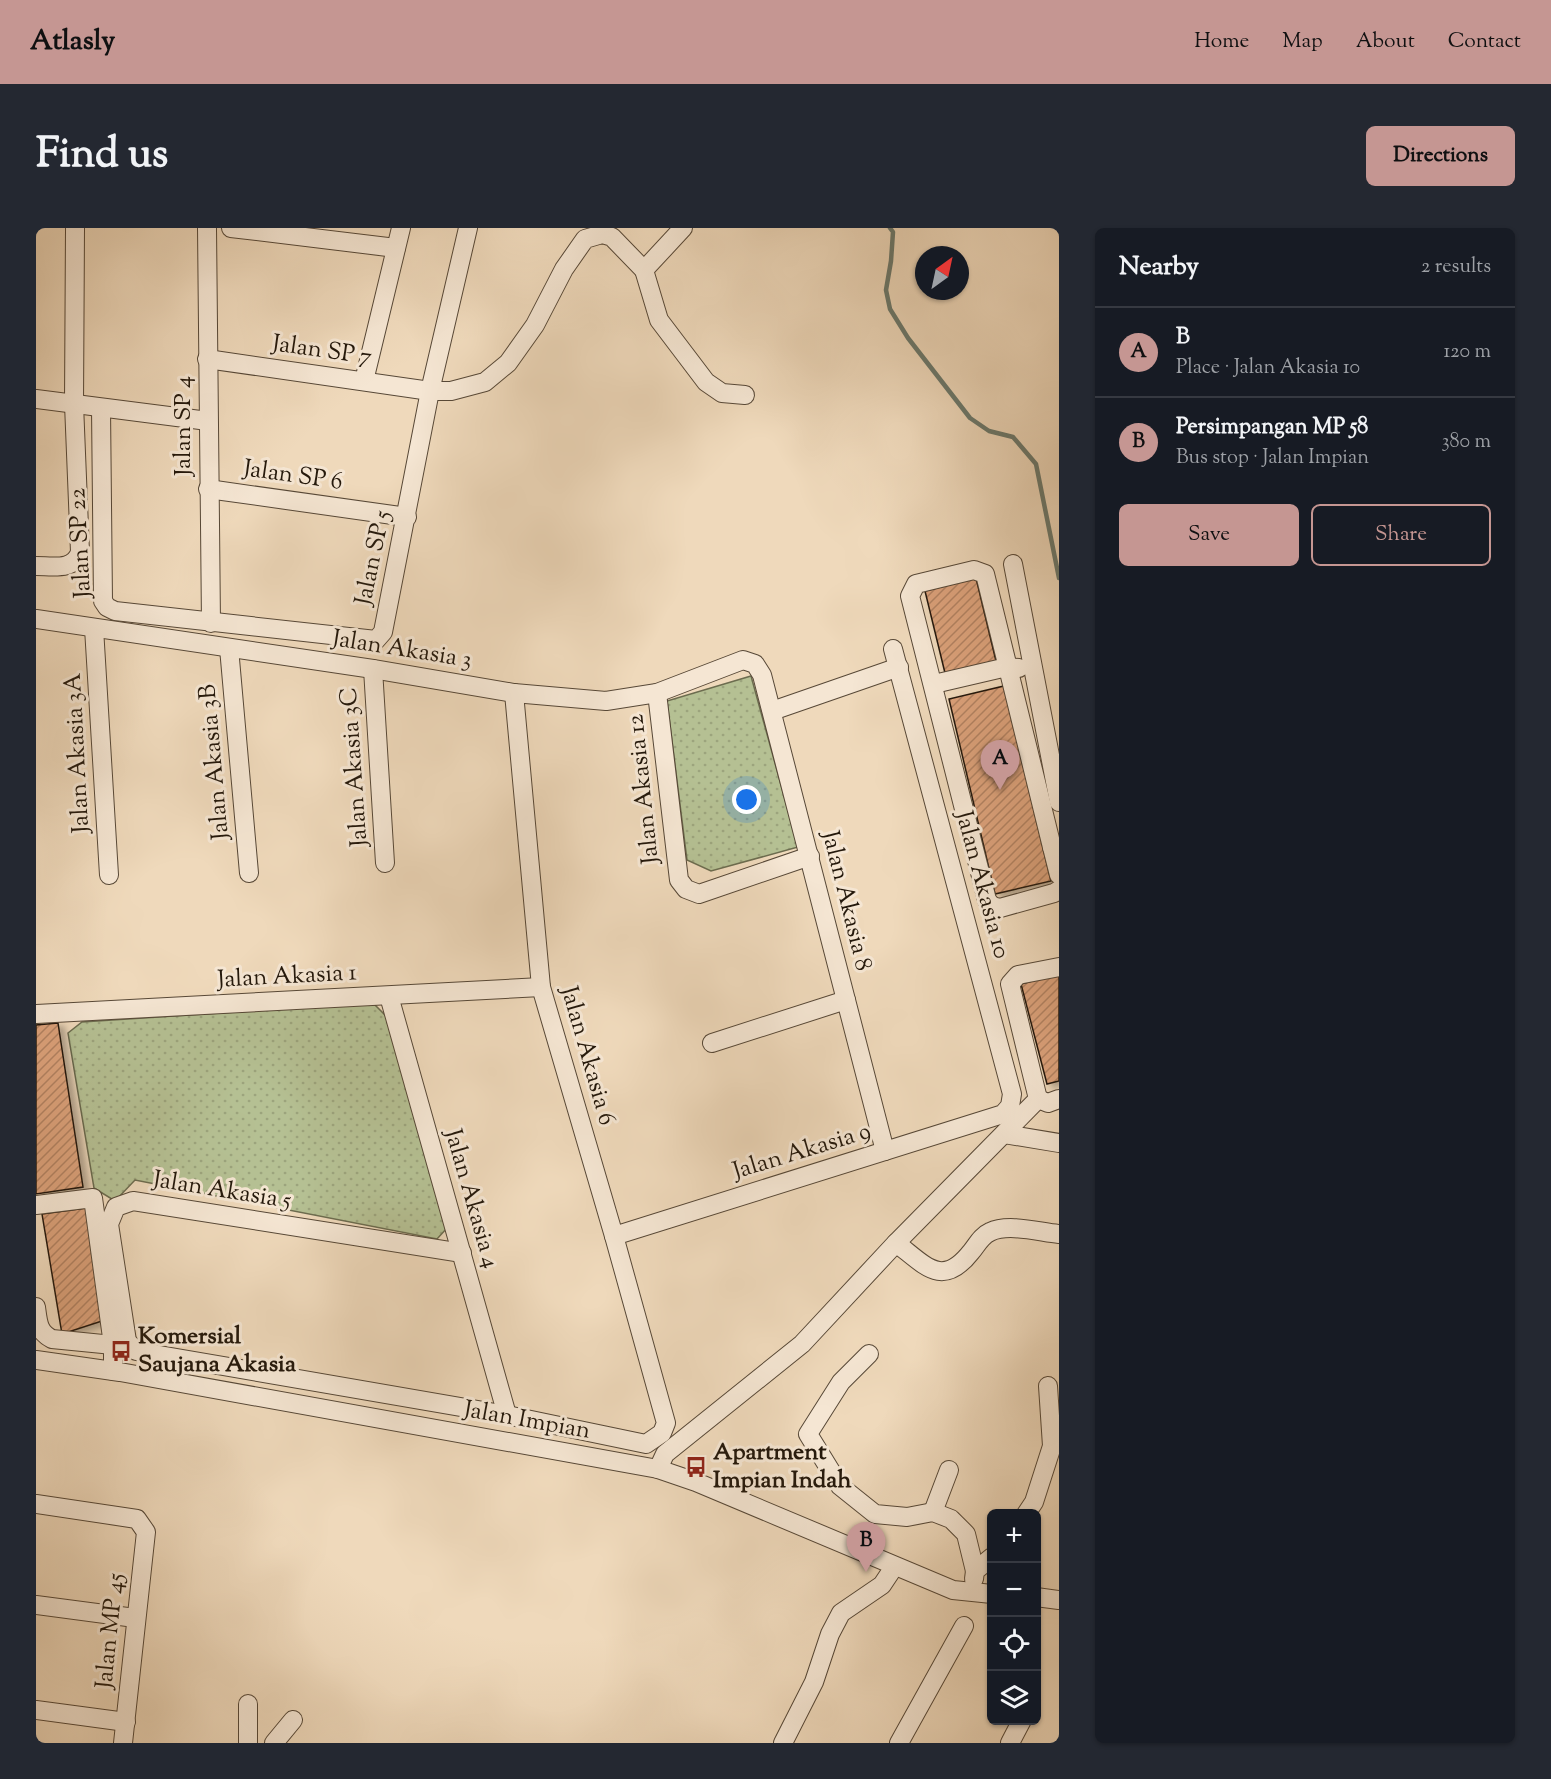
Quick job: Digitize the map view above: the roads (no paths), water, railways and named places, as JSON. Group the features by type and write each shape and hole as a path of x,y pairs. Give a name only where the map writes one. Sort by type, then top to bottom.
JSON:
{"street":[{"path":"36,566 69,566 77,560 80,552 74,404 75,228"},
{"name":"Jalan SP 4","path":"207,228 207,421 211,623"},
{"path":"231,228 396,248"},
{"path":"364,381 401,228"},
{"name":"Jalan SP 5","path":"211,623 372,640 379,638 383,632 430,391 468,228"},
{"path":"683,228 644,270 659,320 706,382 722,393 745,395"},
{"name":"Jalan SP 7","path":"207,359 430,391 451,392 486,382 508,363 535,325 564,269 585,239 603,234 612,237 644,270"},
{"path":"36,399 207,421"},
{"name":"Jalan SP 22","path":"101,408 103,600 107,607 115,611 211,623"},
{"name":"Jalan SP 6","path":"208,489 407,517"},
{"path":"1013,564 1059,802"},
{"path":"1059,874 1055,848 1007,667 987,578 982,572 974,570 916,584 910,596 934,684 963,812 989,904 1000,908 1059,890"},
{"name":"Jalan Akasia 3","path":"36,620 373,669 514,693 606,701 657,693 743,660 755,664"},
{"name":"Jalan Akasia 3A","path":"94,628 109,875"},
{"name":"Jalan Akasia 3B","path":"229,648 249,873"},
{"name":"Jalan Akasia 10","path":"893,649 1012,1094 1010,1106 1003,1114"},
{"name":"Jalan Akasia 8","path":"755,664 762,675 772,711 885,1151"},
{"path":"772,711 899,667"},
{"path":"934,684 1007,667 1033,670"},
{"name":"Jalan Akasia 3C","path":"373,669 385,863"},
{"name":"Jalan Akasia 6","path":"507,1415 646,1444 662,1433 666,1423 541,987 514,693"},
{"name":"Jalan Akasia 12","path":"657,693 679,880 686,889 699,894 810,856"},
{"path":"1038,1099 1010,984 1018,975 1059,967"},
{"name":"Jalan Akasia 1","path":"36,1014 541,987"},
{"name":"Jalan Akasia 4","path":"389,996 507,1415"},
{"path":"712,1043 846,1000"},
{"path":"1038,1099 1048,1102 1059,1099"},
{"path":"658,1469 666,1454 802,1344 896,1243 1038,1099"},
{"name":"Jalan Akasia 9","path":"614,1236 1003,1114"},
{"path":"1004,1134 1059,1143"},
{"path":"36,1205 93,1198 122,1346 113,1371"},
{"name":"Jalan Akasia 5","path":"122,1346 126,1341 109,1224 116,1207 133,1201 462,1253"},
{"path":"896,1243 935,1272 950,1272 960,1266 979,1240 991,1231 1006,1229 1059,1234"},
{"path":"36,1307 43,1334 52,1339 122,1346 136,1351 507,1415"},
{"path":"869,1354 841,1382 808,1434 840,1486 876,1514 907,1517 933,1512 951,1519 966,1534 975,1572 972,1593"},
{"name":"Jalan Impian","path":"36,1360 113,1371 658,1469 696,1482 953,1590 987,1594"},
{"path":"1030,1509 1034,1503 1052,1446 1048,1386"},
{"path":"933,1512 949,1470"},
{"name":"Jalan MP 45","path":"36,1504 137,1520 146,1532 123,1743"},
{"path":"975,1572 987,1561"},
{"path":"783,1743 814,1682 830,1634 841,1612 882,1585 894,1567"},
{"path":"1041,1598 1059,1600"},
{"path":"36,1605 135,1618"},
{"path":"899,1743 964,1626"},
{"path":"248,1704 248,1743"},
{"path":"36,1710 126,1722"},
{"path":"274,1743 293,1720"},
{"path":"1010,1743 1019,1725"}],"waterway":[{"path":"890,228 893,232 886,290 890,309 908,338 970,418 989,431 1013,437 1036,464 1059,578"}],"place":[{"name":"B","path":"1000,790"},
{"name":"Komersial Saujana Akasia","path":"121,1351"},
{"name":"Apartment Impian Indah","path":"696,1467"},
{"name":"Persimpangan MP 58","path":"866,1572"}]}
